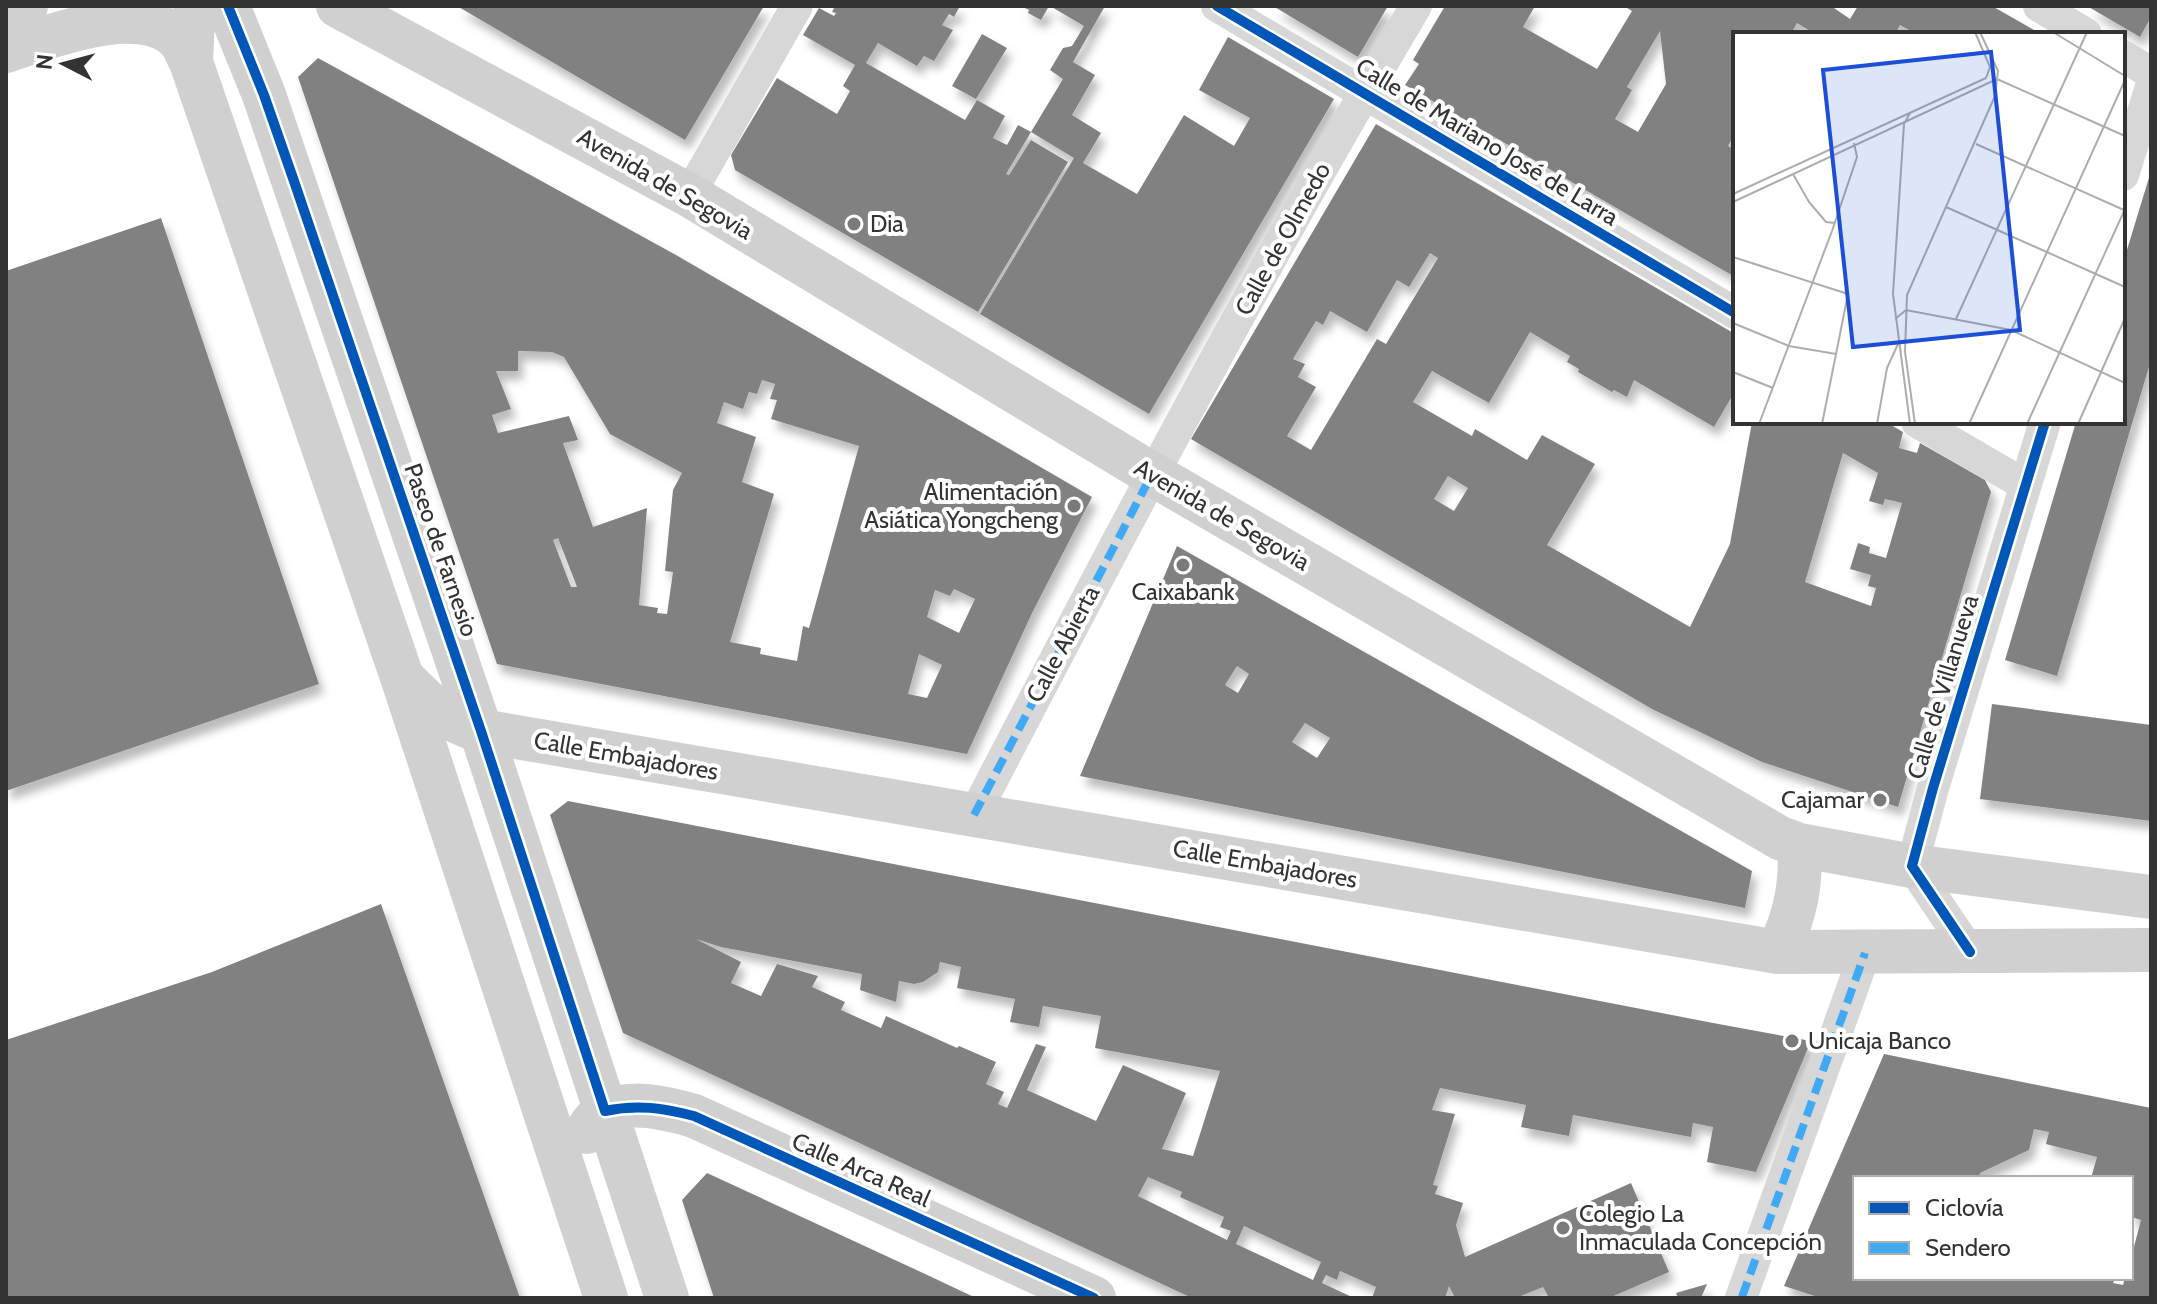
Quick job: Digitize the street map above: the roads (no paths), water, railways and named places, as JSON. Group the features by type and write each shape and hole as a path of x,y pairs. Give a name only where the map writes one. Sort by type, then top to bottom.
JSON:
{"main road":[{"path":"6,13 26,6"},
{"path":"191,62 193,20 197,6"},
{"name":"Paseo de Farnesio","path":"228,6 270,110 481,731 667,1298"},
{"name":"Avenida de Segovia","path":"338,6 689,195 1152,474 1780,838 1799,845 1912,866 2151,897"},
{"path":"6,51 79,27 115,18 140,16 161,25 179,39 191,62 402,677 606,1298"},
{"name":"Calle Embajadores","path":"402,677 452,722 481,731 1778,952 2151,950"},
{"path":"1778,952 1797,903 1801,872 1799,845"},
{"name":"Calle Arca Real","path":"605,1111 658,1106 694,1116 1094,1298"},
{"path":"573,1196 584,1140 590,1126 605,1111"}],"street":[{"path":"689,195 797,6"},
{"name":"Calle de Mariano José de Larra","path":"1217,6 1733,312"},
{"name":"Calle de Olmedo","path":"1152,474 1416,6"},
{"path":"2039,6 2083,32"},
{"path":"2125,57 2151,73"},
{"path":"2125,169 2151,87"},
{"path":"1920,424 2025,485"},
{"name":"Calle de Villanueva","path":"1912,866 2044,424"},
{"name":"Calle Abierta","path":"974,815 1152,474"},
{"path":"1912,866 1970,952"},
{"path":"1743,1298 1865,953"}],"place":[{"name":"Dia","path":"854,224"},
{"name":"Alimentación Asiática Yongcheng","path":"1074,506"},
{"name":"Caixabank","path":"1183,565"},
{"name":"Cajamar","path":"1880,800"},
{"name":"Unicaja Banco","path":"1792,1041"},
{"name":"Colegio La Inmaculada Concepción","path":"1563,1228"}]}
